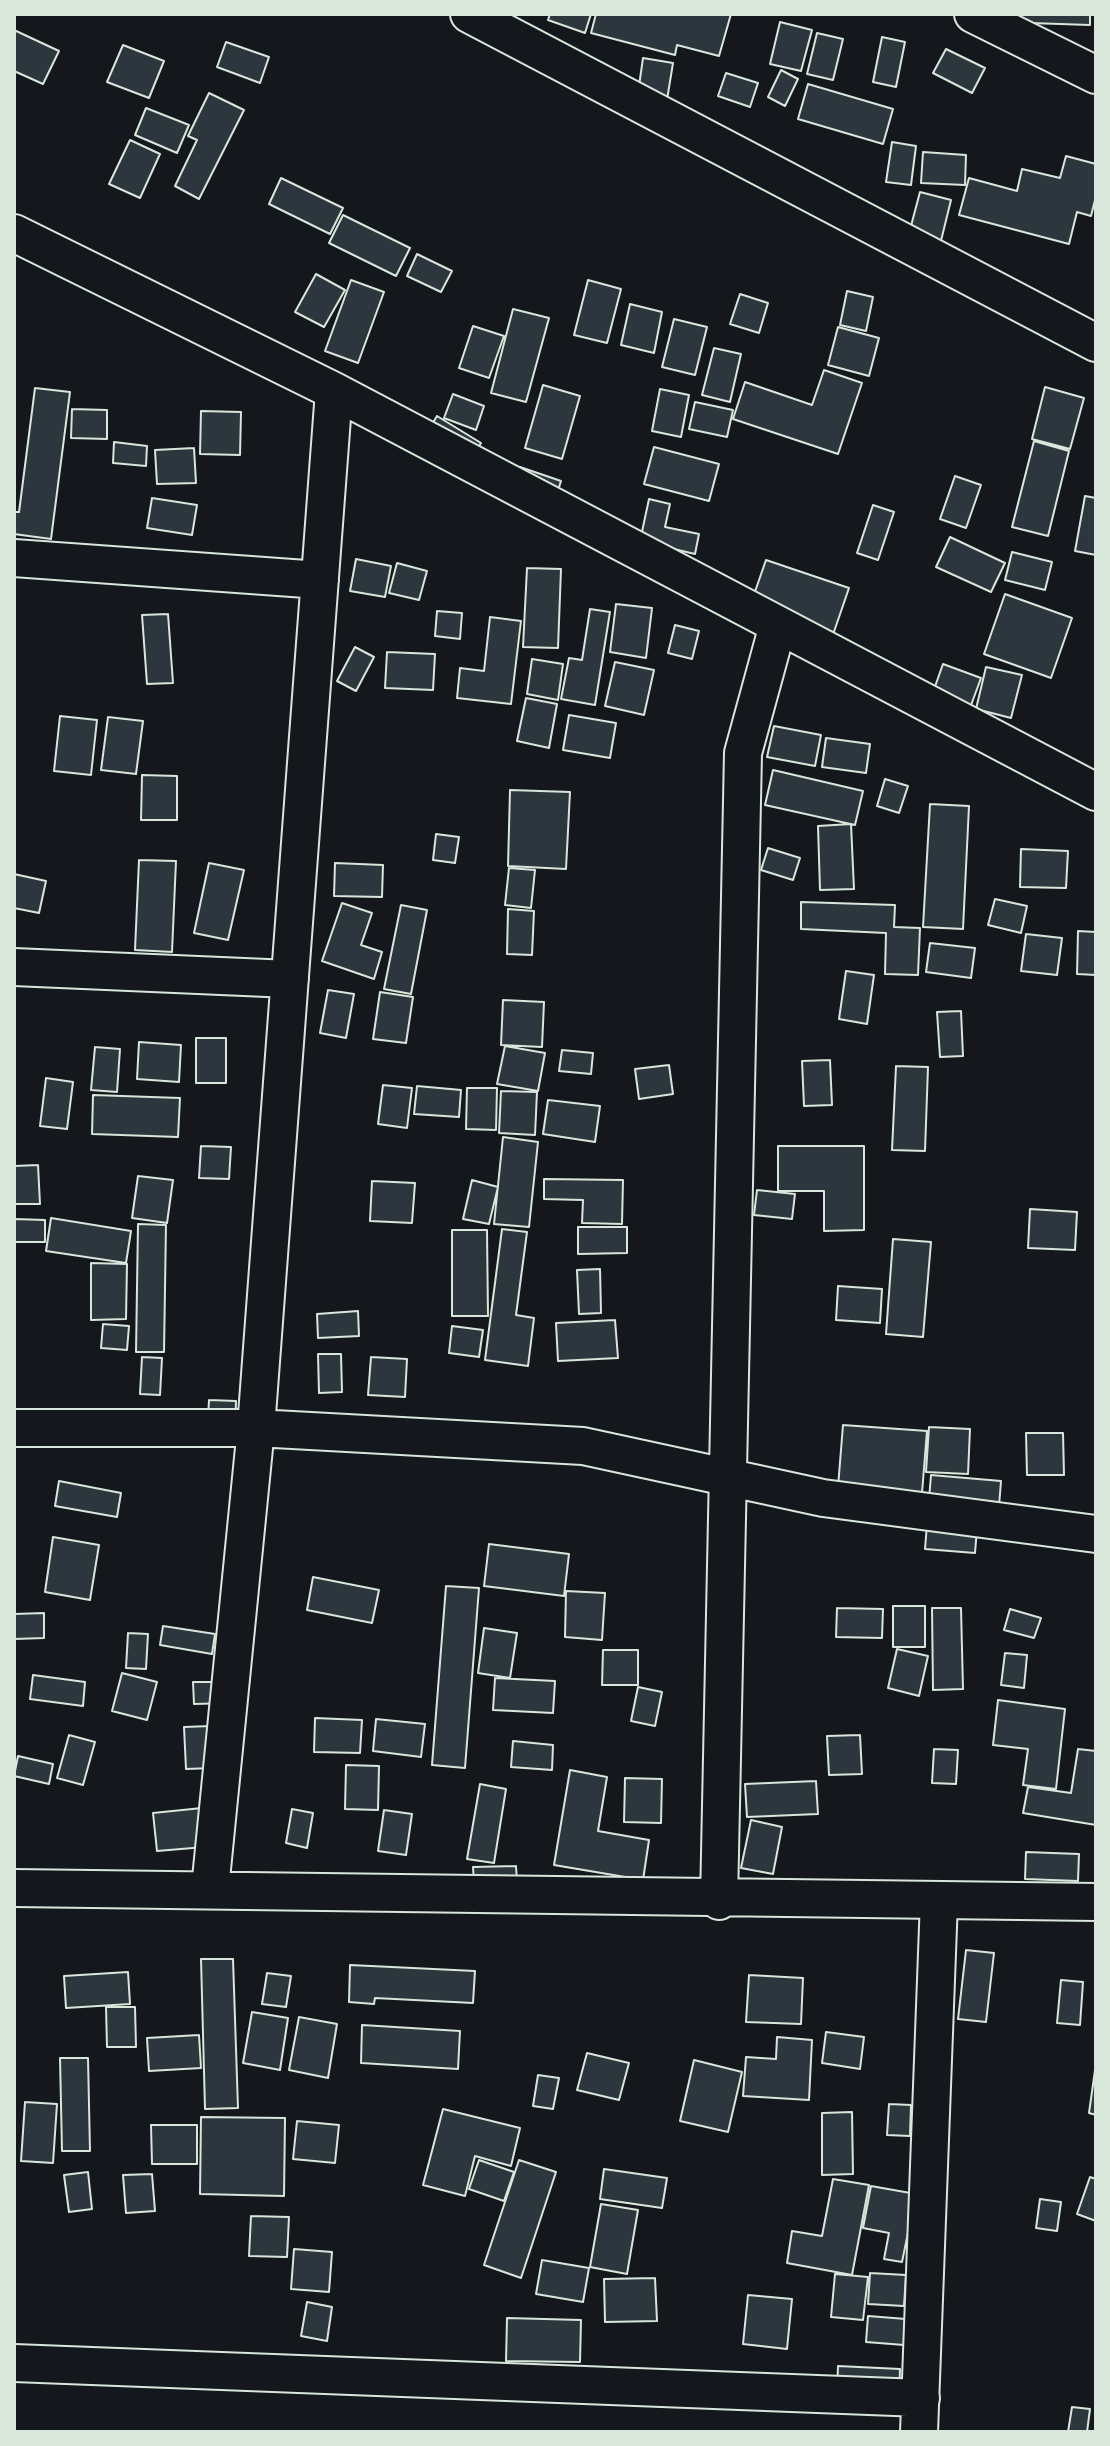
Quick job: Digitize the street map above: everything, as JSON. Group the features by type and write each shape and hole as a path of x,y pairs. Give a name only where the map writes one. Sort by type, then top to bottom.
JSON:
{"street":[{"path":"469,14 1096,343"},
{"path":"973,14 1096,75"},
{"path":"14,233 334,391 1096,792"},
{"path":"210,1889 256,1428 334,391"},
{"path":"14,558 320,580"},
{"path":"719,1899 743,753 778,625"},
{"path":"14,967 290,979"},
{"path":"14,1428 256,1428 583,1446 823,1498 1096,1534"},
{"path":"14,1888 1096,1902"},
{"path":"14,2363 920,2415 939,1900"}],"building":[{"path":"550,14 591,14 585,33 548,20"},
{"path":"596,14 731,14 719,56 677,45 675,55 591,33"},
{"path":"1000,14 1090,14 1090,25 1000,22"},
{"path":"780,22 812,30 801,71 770,64"},
{"path":"14,30 59,51 43,84 14,71"},
{"path":"817,33 843,39 833,80 807,74"},
{"path":"882,37 905,42 896,87 873,82"},
{"path":"226,42 269,57 260,83 217,67"},
{"path":"123,45 164,61 149,98 107,82"},
{"path":"946,49 985,68 972,93 933,73"},
{"path":"643,58 673,63 666,106 637,100"},
{"path":"781,70 798,79 785,106 768,97"},
{"path":"726,73 758,83 750,107 718,96"},
{"path":"808,84 893,109 883,144 798,119"},
{"path":"209,93 244,110 199,199 175,186 197,140 188,136"},
{"path":"146,108 189,125 177,153 135,135"},
{"path":"130,140 160,154 140,198 109,184"},
{"path":"892,142 916,146 911,185 886,182"},
{"path":"923,152 966,155 965,185 921,183"},
{"path":"1066,156 1096,164 1096,196 1091,216 1077,212 1069,244 959,215 969,178 1017,191 1022,169 1060,178"},
{"path":"281,178 343,208 330,234 269,204"},
{"path":"920,192 951,200 939,249 907,241"},
{"path":"343,215 410,248 396,276 329,243"},
{"path":"417,254 452,271 441,292 407,276"},
{"path":"316,274 345,290 324,327 295,312"},
{"path":"351,280 384,292 358,363 325,351"},
{"path":"588,280 621,289 607,343 574,335"},
{"path":"847,291 873,297 866,331 840,325"},
{"path":"740,294 768,303 759,333 730,324"},
{"path":"630,304 662,312 654,353 621,345"},
{"path":"513,309 549,318 526,402 491,393"},
{"path":"674,319 707,327 695,375 662,367"},
{"path":"473,326 504,336 489,378 459,368"},
{"path":"838,327 879,338 869,376 828,365"},
{"path":"714,348 741,354 730,402 702,395"},
{"path":"824,370 862,383 838,454 733,419 745,382 812,405"},
{"path":"543,385 580,396 562,459 525,448"},
{"path":"1045,387 1084,398 1070,449 1032,439"},
{"path":"35,388 70,392 51,539 14,534 14,512 19,512"},
{"path":"660,389 689,395 681,437 652,431"},
{"path":"453,394 484,406 476,430 444,418"},
{"path":"695,402 733,410 727,437 689,429"},
{"path":"72,409 107,410 107,439 71,438"},
{"path":"201,411 241,412 240,455 200,454"},
{"path":"437,416 481,443 467,467 423,439"},
{"path":"1034,441 1069,451 1048,536 1012,527"},
{"path":"114,442 147,446 146,466 113,463"},
{"path":"654,447 719,464 709,501 644,484"},
{"path":"194,448 196,483 157,484 155,450"},
{"path":"520,467 561,481 553,506 512,493"},
{"path":"955,476 981,485 966,528 940,519"},
{"path":"1085,496 1096,498 1096,555 1075,551"},
{"path":"152,498 197,505 192,535 147,528"},
{"path":"649,499 670,504 665,527 699,534 695,554 640,541"},
{"path":"873,505 894,512 878,560 857,553"},
{"path":"950,537 1005,563 991,592 936,567"},
{"path":"1012,552 1052,562 1045,590 1005,580"},
{"path":"356,559 391,566 385,597 350,591"},
{"path":"766,560 849,588 826,655 743,626"},
{"path":"397,563 427,571 419,600 389,593"},
{"path":"527,568 561,569 558,648 523,647"},
{"path":"1005,594 1072,618 1051,678 984,654"},
{"path":"616,604 652,608 646,658 610,652"},
{"path":"590,609 610,612 595,705 561,699 569,658 582,660"},
{"path":"437,611 462,613 460,639 435,636"},
{"path":"168,614 173,683 147,684 142,615"},
{"path":"490,617 521,621 511,704 457,698 460,668 484,671"},
{"path":"675,625 699,631 692,659 668,653"},
{"path":"355,647 374,657 356,691 337,681"},
{"path":"387,652 435,654 433,690 385,688"},
{"path":"532,659 563,664 558,700 527,694"},
{"path":"615,662 654,670 644,715 605,706"},
{"path":"943,664 981,678 970,708 932,695"},
{"path":"986,667 1022,675 1011,718 976,709"},
{"path":"526,698 557,704 549,748 517,741"},
{"path":"569,715 616,723 610,758 563,750"},
{"path":"60,716 97,720 91,775 54,771"},
{"path":"108,717 143,721 136,774 101,770"},
{"path":"774,726 821,735 815,766 767,757"},
{"path":"826,738 870,744 866,773 822,767"},
{"path":"773,770 863,791 855,825 765,805"},
{"path":"142,775 177,776 177,820 141,820"},
{"path":"885,779 908,786 899,813 877,806"},
{"path":"510,790 570,792 566,869 508,866"},
{"path":"930,804 969,806 963,929 923,927"},
{"path":"851,824 854,889 820,890 818,826"},
{"path":"436,834 459,837 455,863 433,860"},
{"path":"768,848 800,858 793,880 761,870"},
{"path":"1021,849 1068,851 1066,888 1020,887"},
{"path":"139,860 176,861 172,952 135,950"},
{"path":"209,863 244,870 228,940 194,933"},
{"path":"335,863 383,865 382,897 334,896"},
{"path":"509,868 535,870 531,908 505,905"},
{"path":"14,874 46,881 39,913 14,908"},
{"path":"995,899 1027,906 1021,933 988,925"},
{"path":"801,902 895,905 894,927 920,928 918,975 885,974 886,933 801,929"},
{"path":"342,903 372,913 361,945 382,952 374,979 322,961"},
{"path":"401,905 427,910 411,994 384,989"},
{"path":"508,909 534,911 532,955 507,954"},
{"path":"1078,931 1096,932 1096,975 1077,974"},
{"path":"1026,934 1062,938 1057,975 1021,971"},
{"path":"930,943 975,948 971,978 926,972"},
{"path":"846,971 874,975 867,1024 839,1019"},
{"path":"328,990 354,994 346,1038 320,1033"},
{"path":"380,992 413,997 406,1043 373,1039"},
{"path":"503,1000 544,1002 542,1047 501,1045"},
{"path":"961,1011 963,1056 940,1057 937,1012"},
{"path":"196,1038 226,1038 226,1083 196,1083"},
{"path":"139,1042 181,1045 179,1082 137,1079"},
{"path":"505,1046 545,1053 538,1091 497,1084"},
{"path":"95,1047 120,1049 117,1092 91,1090"},
{"path":"562,1050 593,1053 591,1074 559,1071"},
{"path":"830,1060 832,1105 804,1106 802,1061"},
{"path":"669,1065 673,1094 639,1099 635,1069"},
{"path":"896,1066 928,1067 925,1151 892,1150"},
{"path":"46,1078 73,1082 67,1129 40,1126"},
{"path":"383,1085 412,1088 407,1128 378,1124"},
{"path":"417,1086 461,1090 459,1117 414,1114"},
{"path":"467,1088 497,1088 496,1130 466,1129"},
{"path":"501,1091 537,1092 535,1135 499,1133"},
{"path":"93,1095 180,1098 178,1137 92,1134"},
{"path":"548,1100 600,1106 595,1142 543,1134"},
{"path":"503,1137 538,1142 529,1227 494,1224"},
{"path":"201,1146 231,1147 229,1179 199,1178"},
{"path":"778,1146 864,1146 864,1230 824,1231 824,1191 778,1191"},
{"path":"38,1165 40,1204 14,1204 14,1166"},
{"path":"138,1176 173,1180 167,1223 132,1218"},
{"path":"544,1179 623,1180 622,1224 582,1223 583,1200 544,1199"},
{"path":"472,1180 498,1187 489,1224 463,1219"},
{"path":"372,1181 415,1183 412,1223 370,1221"},
{"path":"757,1190 795,1194 792,1219 754,1215"},
{"path":"1030,1209 1077,1212 1075,1250 1028,1248"},
{"path":"51,1218 131,1231 126,1263 46,1251"},
{"path":"14,1219 45,1220 45,1242 14,1242"},
{"path":"138,1224 166,1225 164,1352 136,1352"},
{"path":"578,1227 627,1227 627,1253 578,1254"},
{"path":"502,1229 527,1232 516,1315 534,1318 528,1366 485,1360"},
{"path":"452,1230 487,1230 488,1316 452,1316"},
{"path":"893,1239 931,1242 923,1337 886,1334"},
{"path":"91,1263 127,1264 126,1319 91,1320"},
{"path":"600,1269 601,1313 579,1314 577,1270"},
{"path":"838,1286 882,1289 880,1323 836,1320"},
{"path":"358,1311 359,1336 318,1338 317,1314"},
{"path":"615,1320 618,1358 558,1361 556,1323"},
{"path":"103,1324 129,1326 127,1350 101,1348"},
{"path":"452,1326 483,1330 479,1357 449,1353"},
{"path":"318,1354 341,1354 342,1392 319,1393"},
{"path":"142,1357 162,1358 160,1395 140,1394"},
{"path":"371,1357 407,1359 405,1397 368,1395"},
{"path":"209,1400 236,1401 235,1438 207,1436"},
{"path":"843,1425 927,1431 920,1518 836,1512"},
{"path":"929,1427 970,1429 968,1474 926,1472"},
{"path":"1026,1433 1063,1433 1064,1475 1027,1475"},
{"path":"931,1475 1001,1481 998,1519 978,1517 975,1553 925,1549"},
{"path":"59,1481 121,1493 117,1517 55,1506"},
{"path":"53,1537 99,1545 90,1600 45,1592"},
{"path":"489,1544 569,1554 564,1596 484,1586"},
{"path":"313,1577 379,1590 372,1623 307,1610"},
{"path":"446,1586 479,1588 465,1768 432,1765"},
{"path":"566,1591 605,1593 602,1640 565,1637"},
{"path":"893,1606 925,1606 925,1647 893,1647"},
{"path":"837,1608 883,1609 882,1638 836,1637"},
{"path":"932,1608 961,1608 963,1689 933,1690"},
{"path":"1010,1609 1041,1618 1034,1638 1004,1630"},
{"path":"44,1613 44,1638 14,1639 14,1614"},
{"path":"163,1626 215,1634 212,1654 160,1645"},
{"path":"484,1628 517,1633 510,1678 478,1673"},
{"path":"128,1633 148,1634 146,1669 126,1668"},
{"path":"897,1649 928,1656 919,1696 888,1688"},
{"path":"603,1650 638,1650 638,1685 602,1685"},
{"path":"1005,1653 1027,1655 1024,1688 1001,1685"},
{"path":"122,1673 157,1682 147,1720 112,1711"},
{"path":"33,1675 85,1682 83,1706 30,1699"},
{"path":"495,1678 555,1681 553,1713 493,1710"},
{"path":"193,1682 229,1682 230,1703 194,1704"},
{"path":"638,1687 662,1692 655,1726 631,1721"},
{"path":"998,1700 1065,1709 1056,1789 1023,1785 1028,1749 993,1745"},
{"path":"315,1718 362,1720 360,1753 314,1752"},
{"path":"376,1719 425,1724 421,1757 373,1751"},
{"path":"211,1726 213,1768 186,1769 184,1727"},
{"path":"69,1735 95,1742 83,1785 57,1778"},
{"path":"860,1735 862,1774 829,1775 827,1736"},
{"path":"513,1741 553,1745 552,1770 511,1767"},
{"path":"934,1749 958,1750 956,1784 932,1783"},
{"path":"1078,1749 1096,1751 1096,1825 1023,1813 1028,1787 1071,1793"},
{"path":"18,1756 53,1764 49,1784 14,1776"},
{"path":"346,1765 379,1766 378,1810 345,1809"},
{"path":"570,1770 607,1777 598,1831 649,1840 643,1880 554,1865"},
{"path":"625,1778 662,1779 661,1823 624,1822"},
{"path":"816,1781 818,1814 747,1817 745,1784"},
{"path":"480,1784 506,1789 494,1863 467,1859"},
{"path":"202,1808 205,1847 157,1851 153,1813"},
{"path":"292,1809 313,1813 307,1848 286,1843"},
{"path":"384,1810 412,1814 406,1855 378,1851"},
{"path":"751,1820 782,1827 773,1874 741,1868"},
{"path":"1026,1852 1079,1854 1078,1881 1025,1879"},
{"path":"516,1866 518,1897 475,1898 473,1867"},
{"path":"966,1950 994,1953 986,2022 958,2019"},
{"path":"201,1959 233,1959 238,2108 205,2109"},
{"path":"350,1965 475,1971 473,2003 375,1998 374,2004 349,2002"},
{"path":"128,1972 130,2004 66,2008 64,1976"},
{"path":"267,1973 291,1976 286,2007 262,2004"},
{"path":"749,1975 803,1978 801,2024 746,2022"},
{"path":"1061,1980 1083,1982 1080,2025 1057,2023"},
{"path":"106,2007 135,2007 136,2047 107,2047"},
{"path":"252,2012 288,2018 280,2070 243,2063"},
{"path":"299,2017 337,2024 328,2078 289,2070"},
{"path":"362,2025 460,2031 458,2069 361,2063"},
{"path":"826,2032 864,2037 860,2069 822,2063"},
{"path":"199,2035 201,2068 149,2071 147,2038"},
{"path":"777,2037 812,2040 809,2100 743,2096 746,2057 776,2059"},
{"path":"587,2053 629,2063 619,2100 577,2090"},
{"path":"60,2058 88,2058 90,2151 62,2151"},
{"path":"694,2060 742,2072 728,2132 680,2121"},
{"path":"1096,2063 1096,2115 1089,2113"},
{"path":"538,2075 559,2078 553,2109 533,2106"},
{"path":"25,2102 57,2104 53,2163 21,2161"},
{"path":"889,2104 911,2105 910,2136 887,2135"},
{"path":"443,2109 520,2128 511,2166 475,2156 465,2196 423,2185"},
{"path":"852,2112 853,2174 822,2175 822,2113"},
{"path":"201,2117 285,2118 284,2196 200,2194"},
{"path":"297,2121 339,2125 335,2163 293,2159"},
{"path":"151,2125 197,2125 197,2164 152,2164"},
{"path":"479,2160 514,2172 504,2201 469,2189"},
{"path":"519,2160 556,2172 521,2278 484,2265"},
{"path":"604,2169 667,2178 662,2208 600,2199"},
{"path":"88,2172 92,2209 69,2212 64,2175"},
{"path":"152,2174 155,2211 126,2213 123,2175"},
{"path":"1090,2177 1096,2179 1096,2221 1077,2214"},
{"path":"833,2179 869,2185 852,2275 787,2263 792,2231 822,2236"},
{"path":"871,2186 916,2194 902,2262 884,2259 889,2233 863,2228"},
{"path":"1040,2199 1061,2202 1057,2231 1036,2228"},
{"path":"601,2204 638,2210 627,2274 590,2267"},
{"path":"251,2216 289,2217 287,2257 249,2256"},
{"path":"294,2249 332,2252 329,2292 291,2289"},
{"path":"542,2260 589,2268 583,2302 536,2294"},
{"path":"870,2273 906,2275 904,2306 868,2304"},
{"path":"835,2274 868,2277 863,2320 831,2317"},
{"path":"655,2278 657,2321 605,2322 604,2279"},
{"path":"748,2295 792,2299 787,2349 743,2344"},
{"path":"307,2302 332,2307 327,2341 301,2336"},
{"path":"868,2316 906,2319 904,2345 866,2342"},
{"path":"507,2318 581,2320 580,2362 506,2361"},
{"path":"838,2366 900,2369 899,2397 837,2393"},
{"path":"1072,2407 1090,2409 1087,2432 1068,2432"}]}
